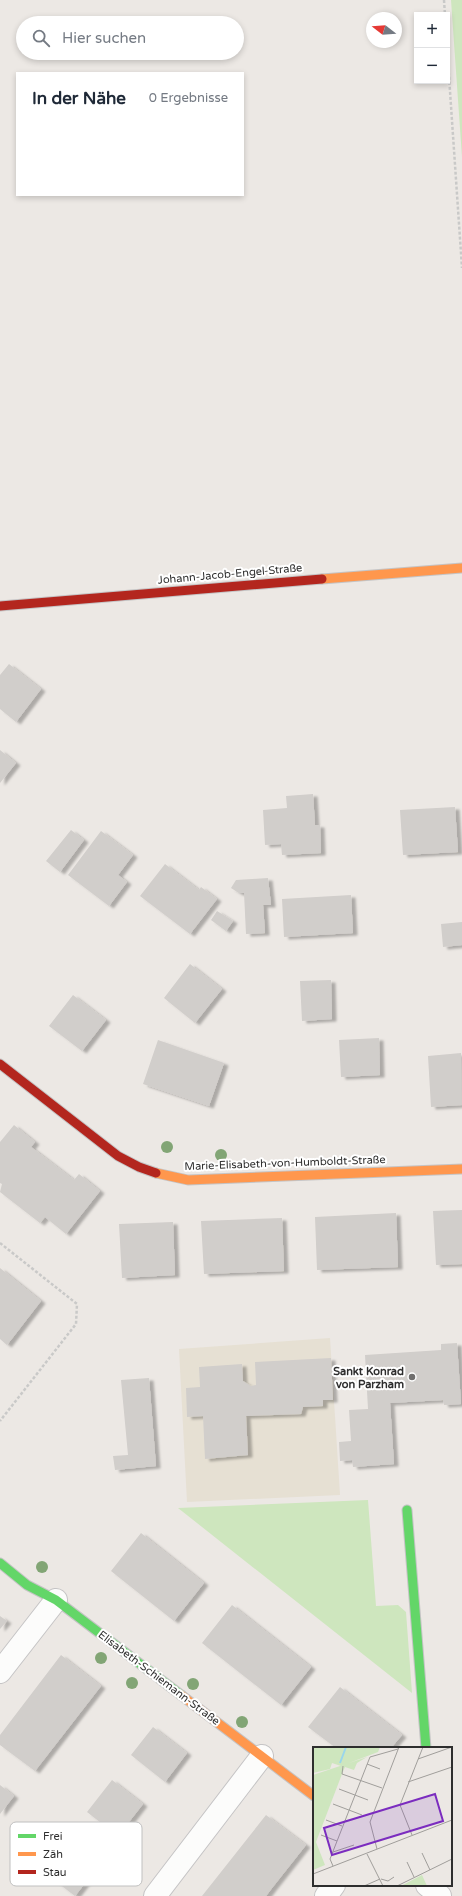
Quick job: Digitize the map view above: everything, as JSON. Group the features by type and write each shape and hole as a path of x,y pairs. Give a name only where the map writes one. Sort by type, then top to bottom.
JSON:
{"street":[{"name":"Johann-Jacob-Engel-Straße","path":"0,606 462,568"},
{"name":"Marie-Elisabeth-von-Humboldt-Straße","path":"0,1064 118,1156 139,1167 164,1176 188,1180 462,1169"},
{"path":"407,1510 426,1747"},
{"name":"Elisabeth-Schiemann-Straße","path":"0,1563 26,1585 56,1600 313,1795"},
{"path":"0,1672 56,1600"},
{"path":"155,1896 262,1756"},
{"path":"326,1896 333,1886"},
{"path":"428,1886 440,1896"}],"path":[{"path":"444,0 445,12"},
{"path":"447,48 462,268"},
{"path":"0,1243 77,1304 76,1324 0,1421"}],"shaded area":[{"path":"330,1338 340,1495 187,1502 179,1349"}],"green space":[{"path":"451,0 462,0 462,157"},
{"path":"368,1500 376,1606 398,1605 406,1612 412,1693 178,1508"}],"building":[{"path":"9,664 41,689 16,722 0,709 0,675"},
{"path":"0,750 16,763 0,783"},
{"path":"313,794 315,825 320,825 321,853 282,855 281,844 265,845 263,810 287,808 286,796"},
{"path":"455,807 458,852 403,855 400,810"},
{"path":"71,830 84,840 60,872 46,861"},
{"path":"101,831 133,855 118,875 127,882 109,906 68,875"},
{"path":"165,864 199,890 201,887 217,899 190,934 140,896"},
{"path":"268,878 271,905 263,905 265,933 246,934 244,893 239,893 231,888 236,880"},
{"path":"351,895 353,933 284,937 282,899"},
{"path":"217,911 233,921 226,931 211,920"},
{"path":"462,922 462,945 443,947 441,924"},
{"path":"190,964 222,989 195,1023 164,998"},
{"path":"331,980 332,1019 302,1021 300,981"},
{"path":"73,995 106,1020 82,1051 49,1026"},
{"path":"379,1038 380,1075 341,1077 339,1040"},
{"path":"158,1040 224,1063 209,1106 143,1084"},
{"path":"461,1053 462,1105 431,1107 428,1056"},
{"path":"14,1125 35,1142 31,1147 74,1180 79,1174 100,1191 66,1234 45,1217 40,1223 0,1192 2,1184 0,1183 0,1142"},
{"path":"462,1210 462,1264 436,1265 433,1211"},
{"path":"396,1213 398,1267 317,1270 315,1217"},
{"path":"282,1218 284,1271 204,1274 201,1221"},
{"path":"173,1222 175,1275 122,1278 119,1224"},
{"path":"0,1268 41,1301 7,1345 0,1339"},
{"name":"Sankt Konrad von Parzham","path":"457,1343 461,1404 444,1405 443,1400 390,1403 394,1464 353,1467 352,1460 340,1461 339,1442 351,1441 349,1410 368,1409 365,1355 441,1350 441,1344"},
{"path":"331,1358 333,1400 323,1400 323,1406 303,1407 301,1414 246,1416 248,1455 205,1459 203,1416 187,1417 186,1388 200,1387 199,1367 242,1364 243,1381 251,1386 256,1385 255,1362"},
{"path":"149,1378 156,1466 115,1470 113,1456 128,1455 121,1380"},
{"path":"141,1533 204,1583 174,1621 111,1571"},
{"path":"232,1605 311,1667 281,1705 202,1643"},
{"path":"0,1616 7,1621 0,1629"},
{"path":"61,1655 101,1686 35,1771 0,1745 0,1735"},
{"path":"340,1687 402,1735 392,1747 335,1747 308,1727"},
{"path":"153,1727 187,1753 165,1782 131,1755"},
{"path":"112,1780 143,1804 129,1822 100,1822 87,1812"},
{"path":"0,1785 14,1796 0,1814"},
{"path":"266,1815 306,1845 266,1896 202,1896"},
{"path":"62,1886 83,1886 75,1896"}],"traffic: fast":[{"path":"407,1510 426,1747"},
{"path":"0,1563 27,1585 56,1600 181,1695"}],"traffic: slow":[{"path":"322,579 462,568"},
{"path":"156,1173 188,1180 462,1169"},
{"path":"181,1695 313,1795"}],"traffic: jam":[{"path":"0,606 322,579"},
{"path":"0,1064 118,1156 139,1167 156,1173"}],"place":[{"name":"Sankt Konrad von Parzham","path":"412,1377"}]}
